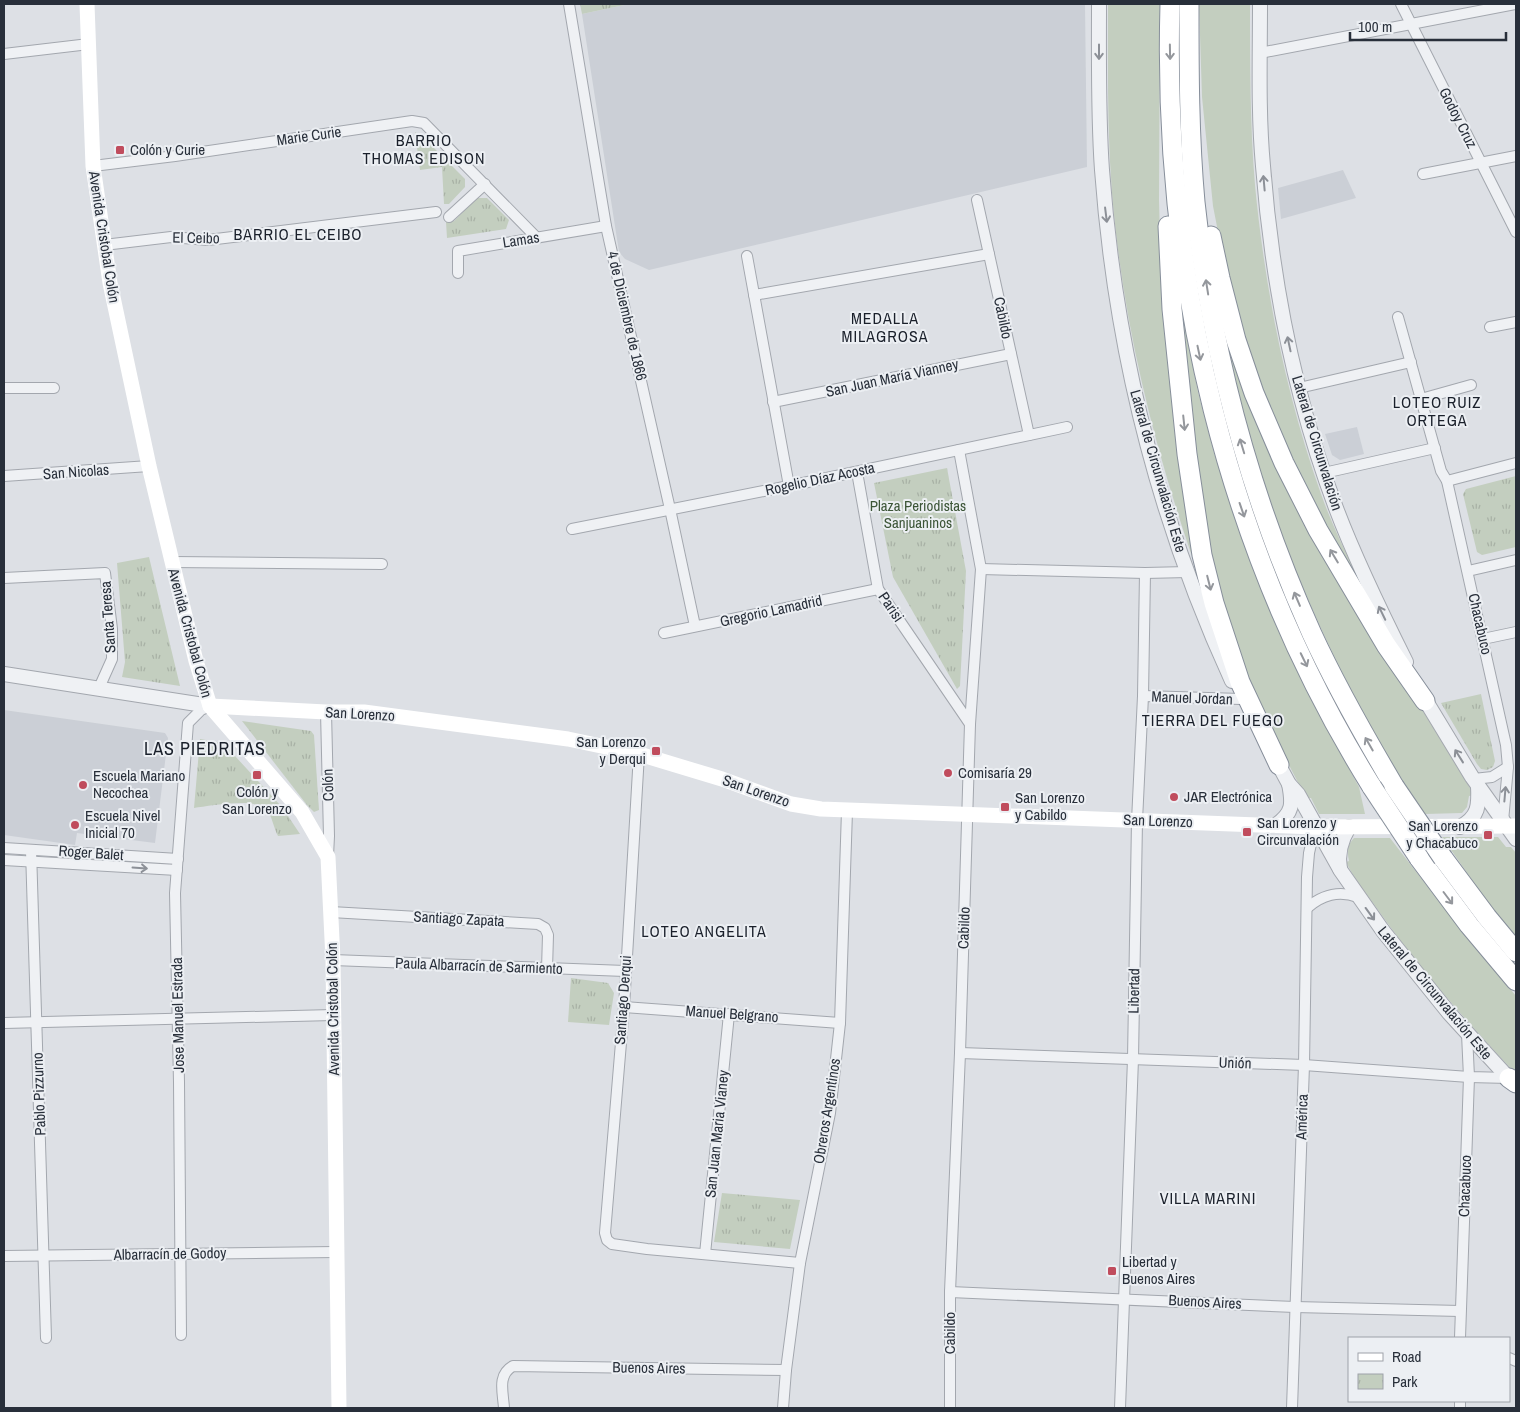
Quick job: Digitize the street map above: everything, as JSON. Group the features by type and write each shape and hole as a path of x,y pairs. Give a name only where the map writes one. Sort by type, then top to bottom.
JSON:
{"highway":[{"path":"1170,4 1168,235 1172,308 1197,525 1210,589 1232,658 1250,704 1279,765"},
{"path":"1189,4 1189,78 1193,174 1203,264 1218,347 1241,440 1274,541 1312,634 1344,699 1394,786 1443,858 1516,952"},
{"path":"1189,78 1211,234 1229,315 1254,393 1284,463 1318,530 1386,645 1425,701"},
{"path":"1170,95 1176,193 1186,278 1201,362 1224,452 1252,538 1288,627 1326,705 1372,786 1419,858 1469,925 1516,981"}],"main road":[{"name":"Avenida Cristobal Colón","path":"87,4 93,166 110,283 149,466 196,661 210,706 302,812 328,857 333,960 339,1408"},
{"name":"San Lorenzo","path":"210,706 364,712 568,739 639,754 722,778 790,804 821,809 1315,827 1460,827 1508,824"}],"street":[{"name":"4 de Diciembre de 1866","path":"569,4 606,226 670,509 694,626"},
{"name":"Lateral de Circunvalación Este","path":"1099,4 1102,169 1118,304 1140,414 1164,502 1188,572 1222,659 1241,700 1289,784 1298,794 1341,871 1411,968 1467,1034 1514,1082"},
{"name":"Lateral de Circunvalación","path":"1260,4 1262,163 1267,215 1278,291 1299,388 1324,473 1364,576 1425,701 1476,782 1508,824 1516,839"},
{"name":"Godoy Cruz","path":"1401,4 1516,232"},
{"path":"1260,53 1515,4"},
{"path":"4,54 89,44"},
{"name":"Marie Curie","path":"93,166 175,156 412,121 424,123 537,238"},
{"path":"1423,174 1516,156"},
{"path":"449,217 485,184"},
{"name":"Cabildo","path":"977,200 1029,436"},
{"name":"El Ceibo","path":"104,245 171,237 208,240 436,212"},
{"name":"Lamas","path":"458,272 458,251 606,226"},
{"path":"754,295 989,254"},
{"path":"747,256 789,486"},
{"name":"Chacabuco","path":"1398,317 1441,471 1447,481 1506,744 1508,824"},
{"path":"1490,327 1516,322"},
{"name":"San Juan María Vianney","path":"773,402 1011,354"},
{"path":"1299,388 1411,362"},
{"path":"1421,398 1471,385"},
{"path":"4,388 54,388"},
{"name":"Rogelio Díaz Acosta","path":"572,529 857,472 1067,427"},
{"path":"1324,473 1435,448"},
{"name":"Cabildo","path":"950,1408 950,1292 960,1053 970,724 981,569 959,450"},
{"path":"1447,481 1516,463"},
{"name":"San Nicolas","path":"4,476 149,466"},
{"name":"Parisi","path":"857,472 878,589 970,724"},
{"path":"1468,571 1516,560"},
{"path":"171,562 382,564"},
{"path":"981,569 1145,573 1188,572"},
{"name":"Santa Teresa","path":"4,578 105,573 112,629 112,659 99,688"},
{"name":"Libertad","path":"1120,1408 1133,1058 1137,820 1143,696 1145,573"},
{"name":"Gregorio Lamadrid","path":"664,633 878,589"},
{"path":"1483,639 1516,632"},
{"name":"San Lorenzo","path":"4,674 210,706"},
{"name":"Manuel Jordan","path":"1143,696 1241,700"},
{"name":"Jose Manuel Estrada","path":"181,1334 175,893 188,723 201,710 210,706"},
{"name":"Colón","path":"326,712 330,836 328,857"},
{"name":"Santiago Derqui","path":"639,754 624,1007 605,1233 607,1240 612,1244 705,1254"},
{"path":"1460,827 1470,822 1475,814 1478,802 1476,782 1492,777 1508,767"},
{"path":"1276,825 1285,818 1291,809 1289,784"},
{"name":"Obreros Argentinos","path":"783,1408 800,1263 830,1113 840,1023 847,810"},
{"name":"América","path":"1292,1408 1309,853 1315,827"},
{"path":"1341,871 1339,850 1349,827"},
{"name":"Roger Balet","path":"4,848 178,859"},
{"name":"Pablo Pizzurno","path":"31,850 46,1338"},
{"name":"Roger Balet","path":"4,860 177,870"},
{"path":"1307,908 1316,899 1324,896 1346,894 1358,897"},
{"name":"Santiago Zapata","path":"331,912 538,924 545,928 548,935 547,969"},
{"name":"Paula Albarracín de Sarmiento","path":"333,960 626,971"},
{"name":"Manuel Belgrano","path":"624,1007 840,1023"},
{"name":"San Juan Maria Vianey","path":"705,1254 729,1014"},
{"path":"4,1023 333,1015"},
{"name":"Chacabuco","path":"1461,1337 1460,1311 1469,1077 1467,1034"},
{"name":"Unión","path":"960,1053 1304,1065 1514,1082"},
{"name":"Albarracín de Godoy","path":"4,1256 336,1252"},
{"path":"705,1254 800,1263"},
{"name":"Buenos Aires","path":"950,1292 1125,1298 1295,1307 1460,1311"},
{"name":"Buenos Aires","path":"504,1408 502,1377 506,1370 513,1366 786,1370"}],"shaded area":[{"path":"629,4 1085,4 1087,167 649,270 625,259 619,252 582,14"},
{"path":"1343,170 1356,198 1281,219 1278,188"},
{"path":"1357,427 1364,454 1340,460 1332,455 1325,434"},
{"name":"Escuela Mariano Necochea","path":"4,710 165,733 168,738 155,843 77,833 75,845 4,835"}],"green space":[{"path":"580,4 629,4 582,14"},
{"path":"1108,4 1160,4 1159,200 1161,274 1201,582 1156,439 1133,342 1124,293 1110,169"},
{"path":"1199,4 1250,4 1251,117 1255,185 1271,303 1287,380 1297,419 1327,511 1357,576 1383,623 1317,514 1271,416 1249,354 1220,242 1213,206 1202,97"},
{"path":"415,132 424,138 465,179 465,187 449,204 444,204 442,167 420,170"},
{"path":"477,198 487,198 509,220 506,229 447,238 446,222 454,221"},
{"path":"1180,304 1198,392 1214,453 1252,567 1291,657 1359,787 1365,814 1319,814 1311,798 1306,798 1246,682 1204,545"},
{"path":"1218,304 1370,624 1474,795 1469,796 1467,807 1462,813 1425,814 1377,738 1328,643 1296,571 1261,474 1240,402"},
{"name":"Plaza Periodistas Sanjuaninos","path":"947,468 966,571 960,686 957,689 893,577 874,483"},
{"path":"1516,476 1516,547 1482,555 1477,552 1463,494 1466,489"},
{"path":"149,557 180,686 122,677 125,662 117,563"},
{"path":"1481,694 1495,761 1493,767 1487,770 1481,769 1477,764 1441,703"},
{"path":"242,721 311,731 314,735 319,810 314,812 307,805"},
{"path":"200,739 223,743 282,807 300,834 278,836 267,810 253,804 232,803 194,808"},
{"path":"1442,837 1498,837 1506,847 1511,847 1516,853 1516,937 1486,900"},
{"path":"1354,838 1390,838 1469,940 1516,996 1516,1074 1427,974 1357,880 1346,862 1349,861 1348,849"},
{"path":"571,978 608,983 614,993 609,1025 568,1022"},
{"path":"722,1193 800,1200 790,1249 714,1242"}],"place":[{"name":"Colón y Curie","path":"120,150"},
{"name":"San Lorenzo y Derqui","path":"656,751"},
{"name":"Comisaría 29","path":"948,773"},
{"name":"Colón y San Lorenzo","path":"257,775"},
{"name":"Escuela Mariano Necochea","path":"83,785"},
{"name":"JAR Electrónica","path":"1174,797"},
{"name":"San Lorenzo y Cabildo","path":"1005,807"},
{"name":"Escuela Nivel Inicial 70","path":"75,825"},
{"name":"San Lorenzo y Circunvalación","path":"1247,832"},
{"name":"San Lorenzo y Chacabuco","path":"1488,835"},
{"name":"Libertad y Buenos Aires","path":"1112,1271"}],"district":[{"name":"BARRIO THOMAS EDISON","path":"424,149"},
{"name":"BARRIO EL CEIBO","path":"298,234"},
{"name":"MEDALLA MILAGROSA","path":"885,327"},
{"name":"LOTEO RUIZ ORTEGA","path":"1437,411"},
{"name":"TIERRA DEL FUEGO","path":"1213,720"},
{"name":"LAS PIEDRITAS","path":"205,749"},
{"name":"LOTEO ANGELITA","path":"704,931"},
{"name":"VILLA MARINI","path":"1208,1198"}]}
